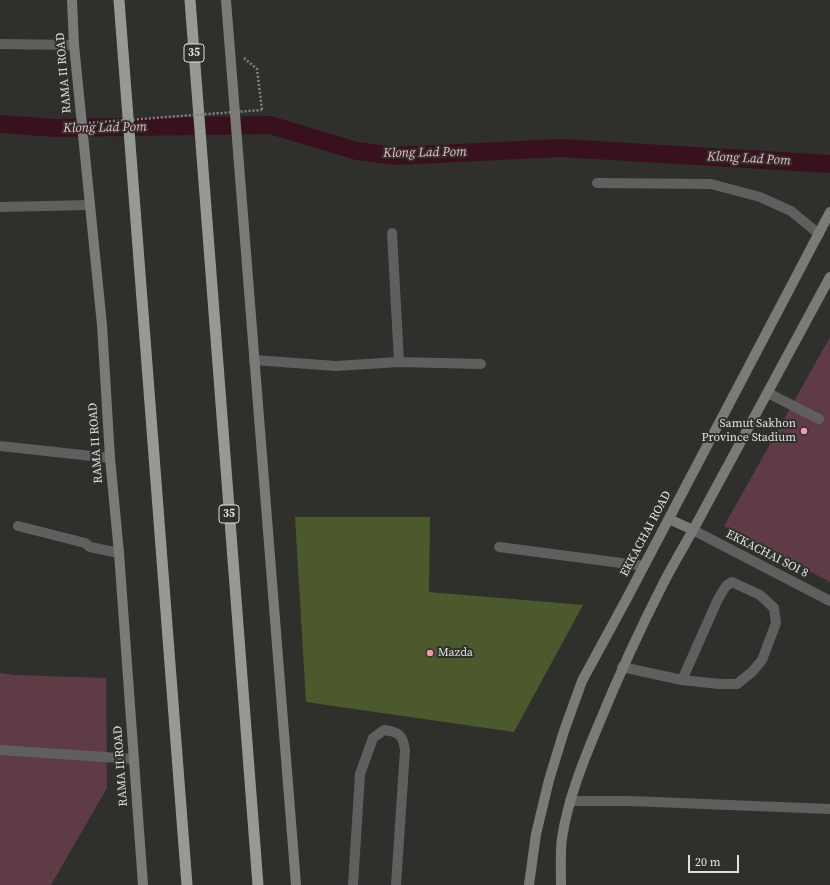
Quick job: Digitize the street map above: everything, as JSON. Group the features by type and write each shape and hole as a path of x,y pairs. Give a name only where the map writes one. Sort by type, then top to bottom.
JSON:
{"highway":[{"path":"118,0 187,885"},
{"name":"35","path":"190,0 258,885"},
{"path":"194,0 196,79"}],"main road":[{"name":"RAMA II ROAD","path":"72,0 74,45 102,326 110,458 119,553 143,885"},
{"path":"226,0 296,885"},
{"name":"EKKACHAI ROAD","path":"529,885 536,834 549,780 564,731 582,681 830,212"},
{"path":"561,885 562,840 570,801 592,739 622,667 665,581 830,277"},
{"path":"669,519 693,530"}],"street":[{"path":"0,44 74,45"},
{"path":"597,183 711,184 760,197 791,211 819,234"},
{"path":"0,207 90,205"},
{"path":"392,233 398,362"},
{"path":"254,360 336,366 398,362 481,364"},
{"path":"768,393 819,419"},
{"path":"0,446 110,458"},
{"path":"18,526 81,542 90,547 119,553"},
{"name":"EKKACHAI SOI 8","path":"693,530 830,601"},
{"path":"499,547 644,566"},
{"path":"622,667 682,680 719,684 737,684 752,672 762,660 776,622 774,608 760,595 732,582 726,586 718,600 682,680"},
{"path":"353,885 360,774 373,738 384,730 395,731 401,736 404,741 405,750 396,885"},
{"path":"0,750 134,759"},
{"path":"570,801 629,801 830,809"}],"path":[{"path":"73,124 262,110 257,68 230,47"}],"shaded area":[{"name":"Samut Sakhon Province Stadium","path":"830,337 830,582 724,526"},
{"path":"0,673 14,675 106,678 107,788 51,885 0,885"}],"building":[{"name":"Mazda","path":"295,517 430,517 429,592 583,605 514,732 306,702"}],"waterway":[{"name":"Klong Lad Pom","path":"0,124 55,128 270,125 357,151 395,156 561,148 830,164"}],"place":[{"name":"Samut Sakhon Province Stadium","path":"804,431"},
{"name":"Mazda","path":"430,653"}]}
